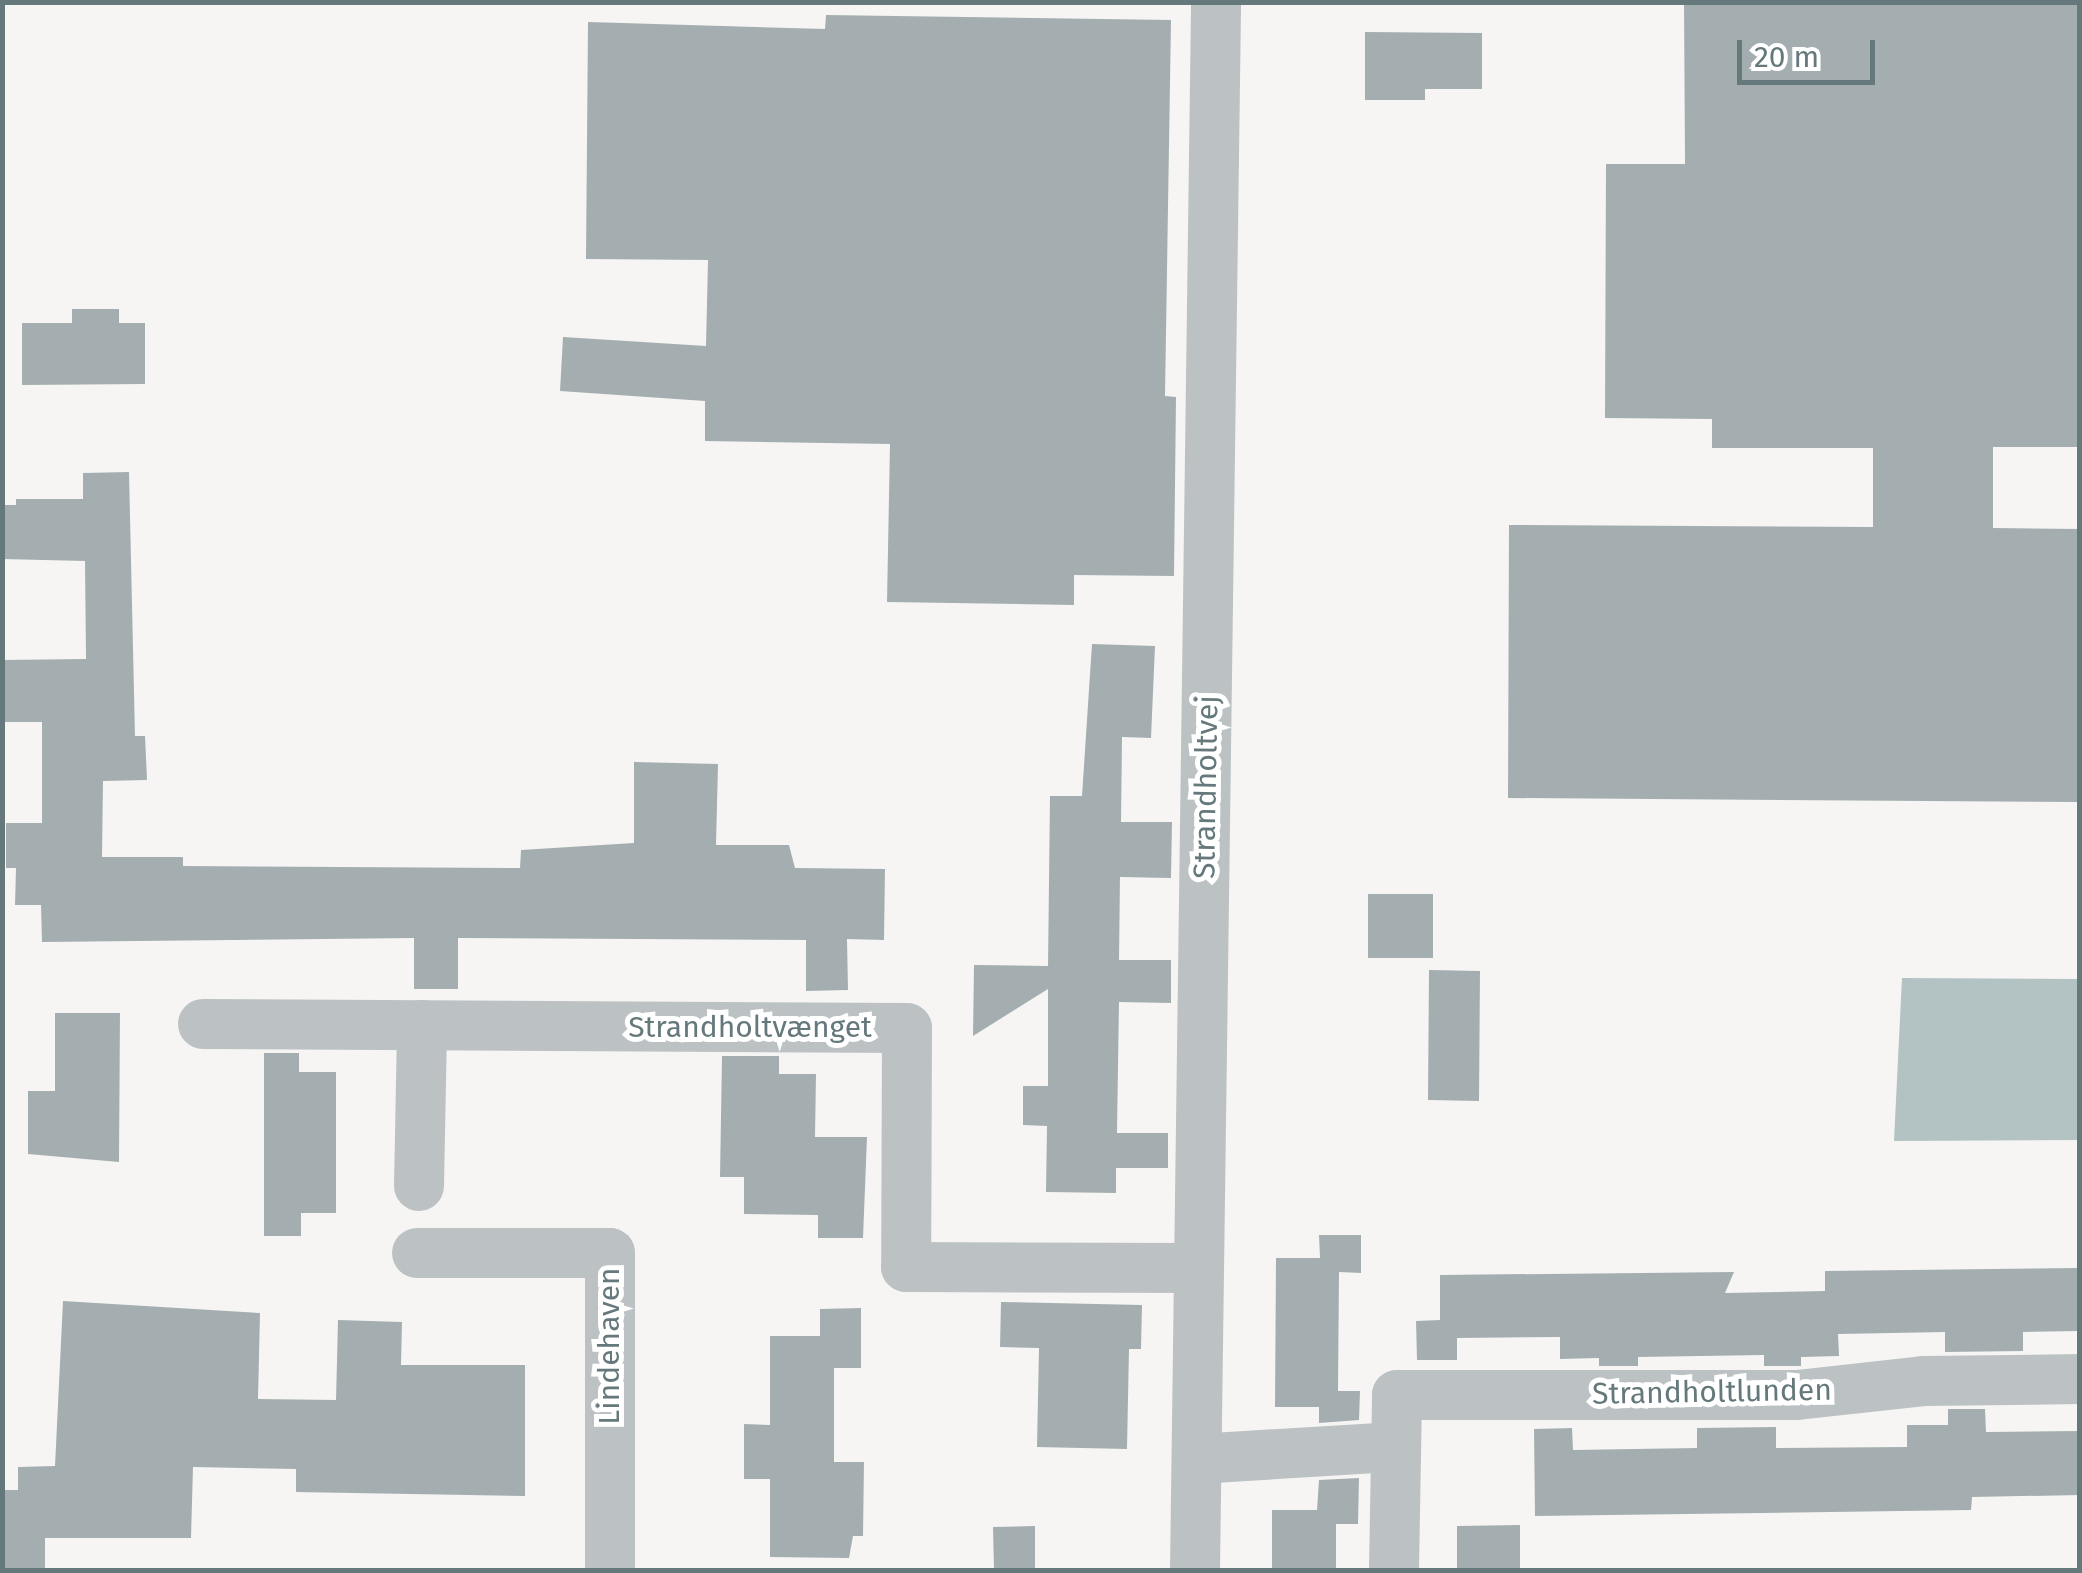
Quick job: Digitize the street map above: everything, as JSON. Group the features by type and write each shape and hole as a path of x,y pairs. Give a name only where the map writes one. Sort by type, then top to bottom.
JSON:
{"street":[{"name":"Strandholtvej","path":"1196,1570 1216,2"},
{"name":"Strandholtvænget","path":"202,1024 907,1028 906,1267 1199,1268"},
{"path":"419,1186 422,1026"},
{"name":"Lindehaven","path":"417,1253 610,1253 610,1570"},
{"name":"Strandholtlunden","path":"1394,1570 1392,1447 1397,1395 1797,1396 1923,1382 2080,1379"},
{"path":"1197,1459 1392,1447"}],"shaded area":[{"path":"1902,978 2079,979 2079,1140 1894,1141"}],"building":[{"path":"1684,2 2080,2 2080,447 1993,447 1993,528 2080,529 2080,802 1508,798 1509,525 1873,527 1873,448 1712,448 1712,419 1605,418 1606,164 1685,164"},
{"path":"826,15 1171,20 1165,396 1176,397 1174,576 1074,575 1074,605 887,602 890,444 705,441 705,401 560,391 563,337 706,346 708,260 586,259 588,22 825,29"},
{"path":"1365,32 1482,33 1482,89 1425,89 1425,100 1365,100"},
{"path":"72,309 119,309 119,323 145,323 145,384 22,385 22,323 72,323"},
{"path":"129,472 135,736 145,736 147,780 103,781 102,857 183,857 183,866 520,868 521,850 634,843 634,762 718,764 716,845 789,845 795,868 885,869 884,940 847,939 848,990 806,991 806,940 458,938 458,989 414,989 414,938 42,942 41,905 15,905 16,868 6,868 6,823 42,823 42,722 2,722 2,660 86,659 85,561 2,559 2,505 16,505 16,499 83,499 83,473"},
{"path":"1092,644 1155,646 1151,738 1122,737 1121,822 1172,822 1171,878 1120,877 1119,960 1171,960 1171,1003 1119,1002 1117,1133 1168,1133 1168,1168 1116,1168 1116,1193 1046,1192 1047,1126 1023,1125 1023,1086 1048,1086 1048,989 973,1036 974,965 1048,966 1050,796 1082,796"},
{"path":"1368,894 1433,894 1433,958 1368,958"},
{"path":"1429,970 1480,971 1479,1101 1428,1100"},
{"path":"55,1013 120,1013 119,1162 28,1154 28,1091 55,1091"},
{"path":"264,1053 299,1053 299,1072 336,1072 336,1213 301,1213 301,1236 264,1236"},
{"path":"722,1056 779,1056 779,1074 816,1074 815,1137 867,1137 863,1238 818,1238 818,1215 744,1214 744,1177 720,1177"},
{"path":"1319,1235 1361,1235 1361,1273 1339,1272 1338,1391 1360,1391 1359,1420 1319,1423 1319,1407 1275,1407 1276,1258 1320,1258"},
{"path":"2080,1268 2080,1331 2023,1332 2023,1351 1945,1352 1945,1332 1838,1334 1839,1356 1801,1357 1801,1366 1764,1366 1764,1355 1638,1357 1638,1366 1599,1366 1599,1358 1560,1359 1560,1337 1457,1338 1457,1360 1417,1360 1416,1321 1440,1320 1440,1275 1734,1272 1725,1293 1825,1291 1825,1271"},
{"path":"63,1301 260,1313 258,1399 336,1400 338,1320 402,1322 401,1365 525,1365 525,1496 296,1492 296,1469 193,1467 191,1538 45,1538 45,1568 2,1568 2,1490 18,1490 18,1467 55,1466"},
{"path":"1001,1302 1142,1305 1141,1349 1129,1349 1127,1449 1037,1447 1039,1348 1000,1347"},
{"path":"861,1308 861,1368 834,1368 834,1462 864,1462 863,1536 853,1536 849,1558 770,1557 770,1479 744,1479 744,1424 770,1425 770,1336 820,1336 820,1309"},
{"path":"1948,1409 1985,1409 1986,1432 2080,1431 2080,1495 1972,1497 1971,1510 1535,1516 1534,1429 1572,1428 1573,1450 1697,1448 1697,1428 1776,1427 1776,1448 1907,1447 1907,1425 1948,1425"},
{"path":"1359,1478 1358,1524 1336,1524 1336,1570 1272,1570 1272,1510 1317,1510 1319,1480"},
{"path":"1520,1525 1520,1570 1457,1570 1457,1526"},
{"path":"1035,1526 1035,1570 994,1570 993,1527"}]}
